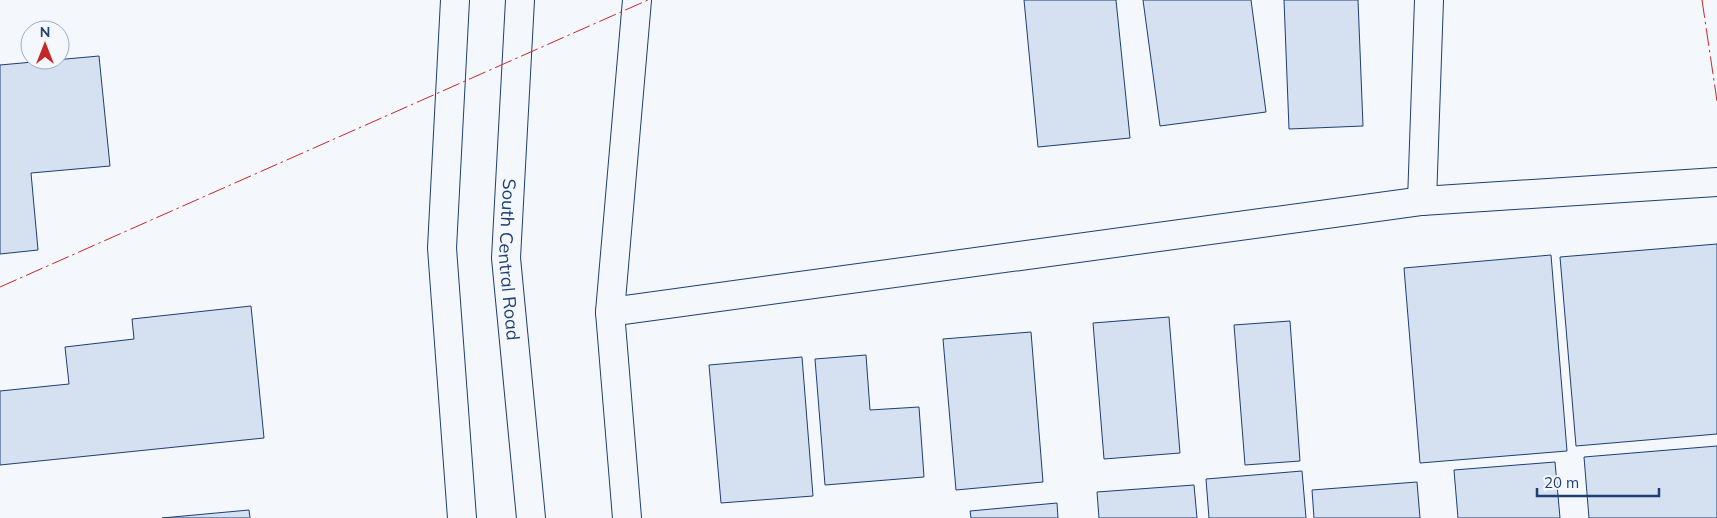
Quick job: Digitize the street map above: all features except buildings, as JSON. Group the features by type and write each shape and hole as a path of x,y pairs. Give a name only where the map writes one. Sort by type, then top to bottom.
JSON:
{"street":[{"path":"455,0 442,248 462,518"},
{"name":"South Central Road","path":"520,0 506,258 531,518"},
{"path":"627,518 610,312 637,0"},
{"path":"1422,202 1429,0"},
{"path":"610,312 1422,202 1717,182"}],"power":[{"path":"0,287 648,0"},
{"path":"1702,0 1717,101"}]}
